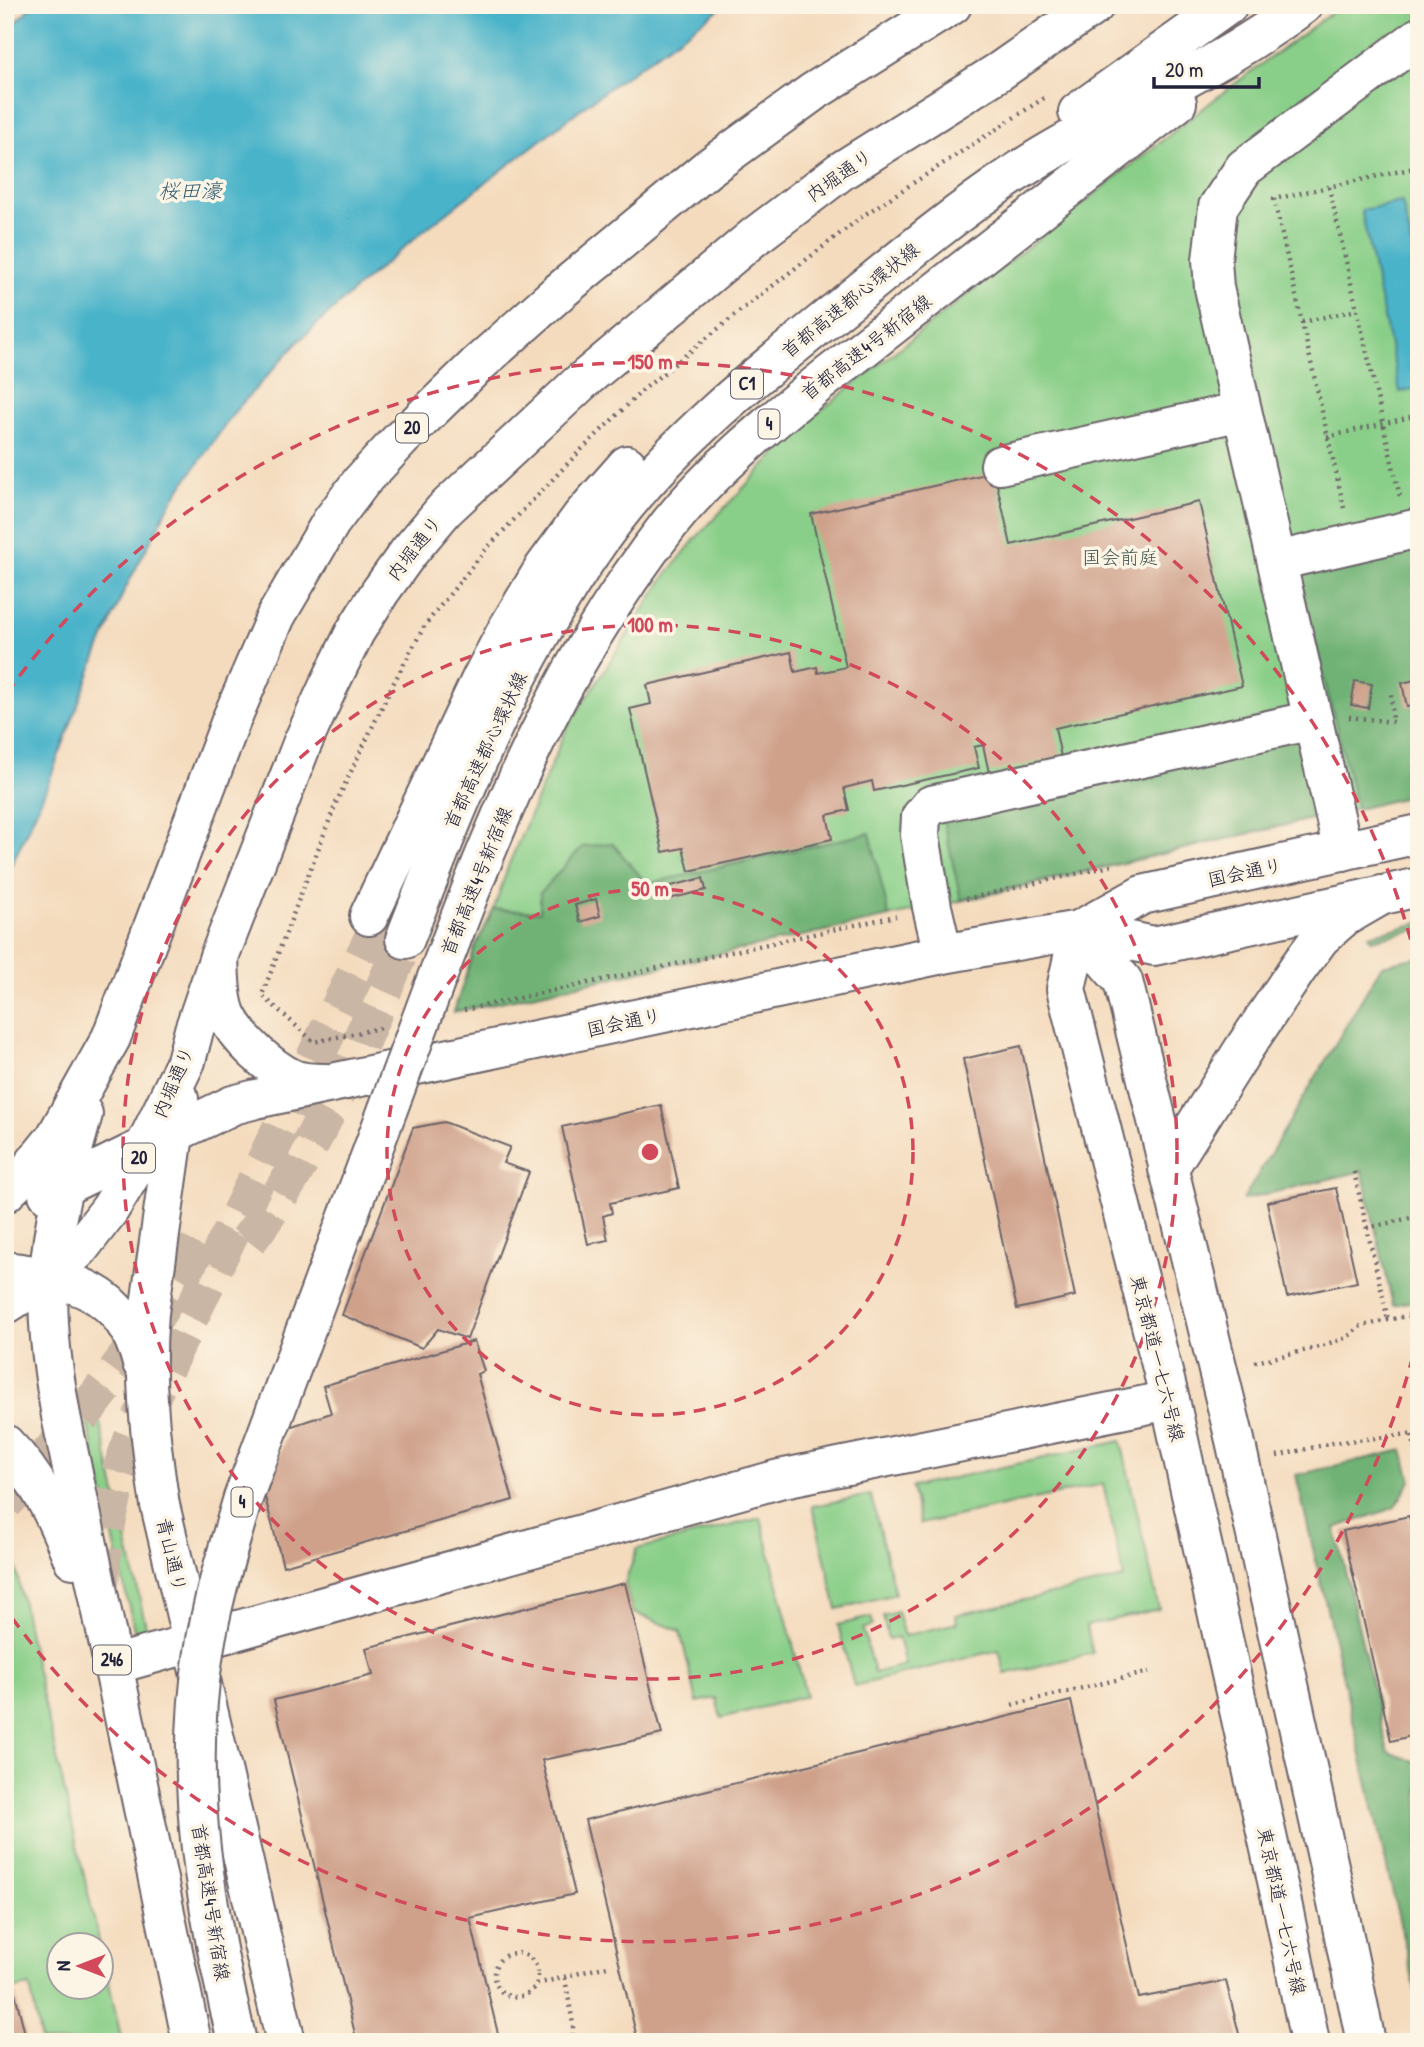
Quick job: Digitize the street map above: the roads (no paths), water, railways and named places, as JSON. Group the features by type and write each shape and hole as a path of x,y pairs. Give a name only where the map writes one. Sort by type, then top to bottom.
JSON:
{"main road":[{"name":"20","path":"5,1193 29,1170 55,1138 111,1038 232,718 276,616 331,523 361,482 400,439 477,365 559,292 707,169 813,92 952,5"},
{"name":"内堀通り","path":"186,1061 219,957 302,744 349,643 380,592 444,510 580,383 754,237 841,171 1000,71 1095,5"},
{"name":"首都高速都心環状線","path":"1228,5 1115,87 936,207 796,309 666,424 582,516 544,568 508,628 454,736 385,925 461,797 538,635 614,520 658,469 759,374 959,212 1071,139 1233,52 1298,9"},
{"name":"首都高速4号新宿線","path":"237,2042 202,1871 197,1810 195,1755 198,1701 204,1651 215,1599 232,1536 262,1445 433,988 495,830 560,694 595,630 632,574 671,522 714,475 824,379 1298,9"},
{"path":"1343,851 1214,288 1212,260 1218,207 1244,168 1419,37"},
{"path":"1000,465 1242,411"},
{"path":"1277,561 1410,514"},
{"path":"943,954 920,835 921,817 931,805 1313,720"},
{"name":"国会通り","path":"5,1216 62,1187 163,1147 233,1105 943,954 1079,930 1142,895 1419,834"},
{"path":"1168,1168 1320,938 1344,917 1401,891"},
{"name":"国会通り","path":"1079,930 1154,946 1401,891"},
{"path":"1079,930 1123,981 1232,1428 1366,2042"},
{"name":"東京都道一七六号線","path":"1079,930 1066,989 1170,1400 1284,1912 1310,2042"},
{"path":"219,957 226,1014 236,1031 252,1048 294,1079 335,1084"},
{"name":"246","path":"111,1038 85,1109 62,1187 49,1277 49,1325 55,1384 192,2042"},
{"name":"青山通り","path":"186,1061 163,1147 146,1345 149,1422 160,1505 286,2042"},
{"name":"20","path":"5,1305 49,1277 79,1249 110,1209 133,1171 163,1147"},
{"path":"5,1271 49,1277 92,1291 109,1303 133,1334 146,1380"},
{"path":"5,1444 38,1484 56,1517 78,1570 108,1660 113,1665 779,1479 1170,1400"}],"water":[{"name":"桜田濠","path":"32,5 725,5 591,101 427,228 297,343 236,410 172,500 124,591 48,784 5,880 5,35"},
{"path":"1402,202 1419,277 1419,388 1400,392 1361,210"}],"tunnel":[{"path":"100,1585 104,1540 113,1498 142,1416 381,921"},
{"path":"248,1241 273,1206 316,1133 354,1057 405,939"},
{"path":"5,1502 86,1411 157,1314 199,1244"}],"park label":[{"name":"国会前庭","path":"1120,557"}]}
